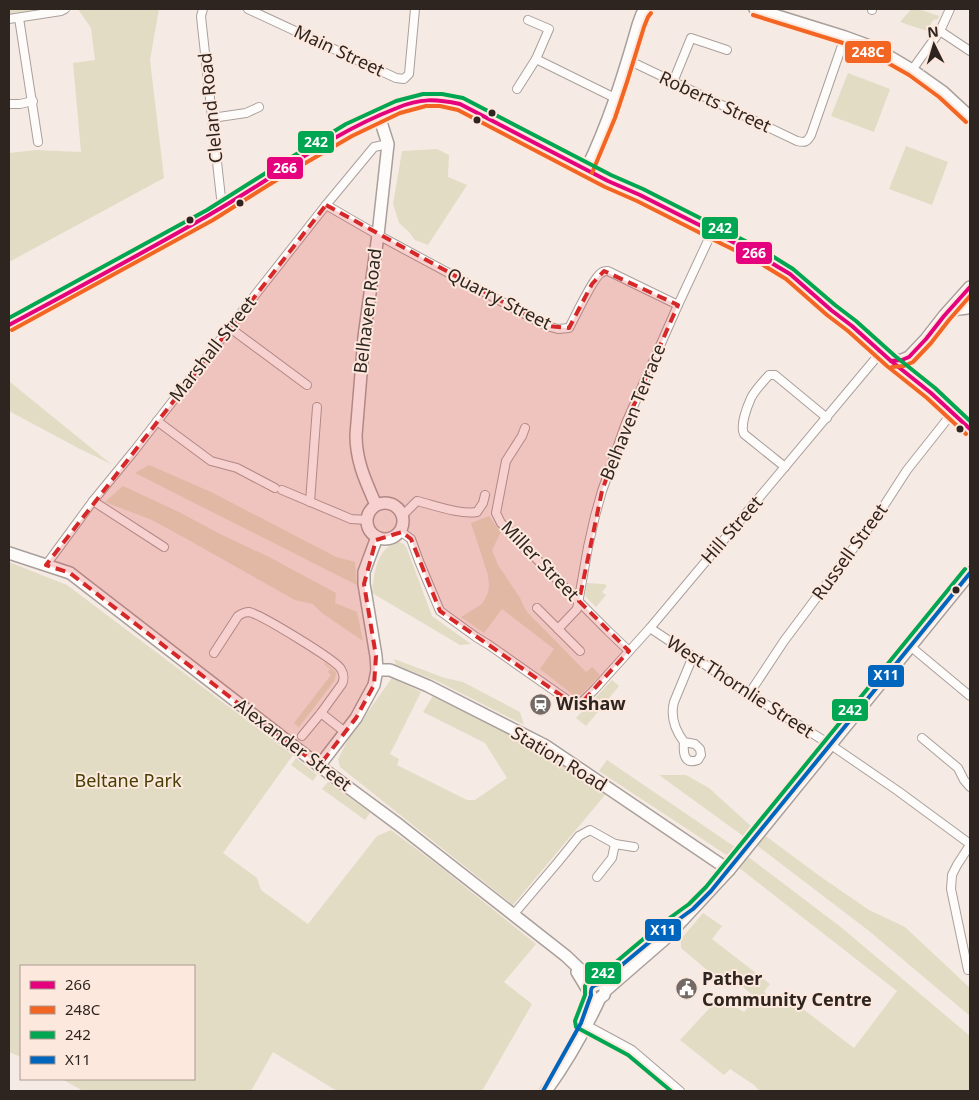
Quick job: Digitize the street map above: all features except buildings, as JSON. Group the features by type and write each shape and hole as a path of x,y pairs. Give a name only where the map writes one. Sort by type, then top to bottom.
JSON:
{"main road":[{"path":"9,325 222,207 342,134 398,107 425,100 441,100 460,104 586,170 640,195 758,255 790,274 886,357 931,393 970,429"}],"street":[{"path":"9,19 65,9"},
{"name":"Cleland Road","path":"203,9 201,16 222,207"},
{"name":"Main Street","path":"248,9 396,78 404,79 409,74 415,9"},
{"path":"586,170 600,142 616,98 638,25 646,9"},
{"path":"755,9 875,48 912,70 943,92 970,117"},
{"path":"912,70 940,31 950,9"},
{"path":"19,18 38,142"},
{"path":"518,89 536,59 550,29 528,20"},
{"path":"940,31 970,51"},
{"name":"Roberts Street","path":"628,60 797,141 803,142 807,141 811,135 846,37"},
{"path":"673,82 691,38 727,50"},
{"path":"536,59 616,98"},
{"path":"9,104 32,101"},
{"path":"212,118 246,113 259,107"},
{"name":"Belhaven Road","path":"376,505 364,478 356,448 364,337 388,144 380,116"},
{"name":"Marshall Street","path":"46,565 93,501 326,206 374,147 388,144"},
{"name":"Quarry Street","path":"326,206 547,326 558,329 569,328 592,284 600,273 604,271 608,271 678,305"},
{"name":"Belhaven Terrace","path":"578,601 588,547 602,491 626,423 712,232"},
{"path":"886,357 902,360 909,357 968,289"},
{"path":"944,316 958,309 968,310 964,298 968,289"},
{"path":"230,328 307,385"},
{"name":"Hill Street","path":"400,531 410,539 440,611 549,687 574,703 578,703 595,689 650,628 827,418 886,357"},
{"path":"785,468 744,434 742,430 742,423 752,397 769,375 775,375 827,418"},
{"path":"310,502 318,407"},
{"name":"Russell Street","path":"749,694 784,641 876,518 908,470 953,412"},
{"path":"157,421 211,462 237,468 279,489 351,519 367,520"},
{"name":"Miller Street","path":"525,428 506,461 496,513 505,528 629,650"},
{"path":"402,516 417,501 461,512 477,512 485,495"},
{"path":"93,501 164,547"},
{"path":"390,503 398,508 402,516 403,523 400,531 392,538 382,539 369,530 367,520 369,513 376,505 390,503"},
{"path":"319,766 356,718 374,685 377,670 376,656 364,584 364,572 377,537"},
{"name":"Alexander Street","path":"9,552 70,573 319,766 399,824 566,956 588,977 597,991"},
{"path":"545,1091 557,1076 584,1025 597,991 664,930 694,909 729,870 970,573"},
{"path":"558,629 577,609 578,601"},
{"path":"537,608 580,651"},
{"path":"214,654 238,616 249,612 314,648 341,668 343,674 342,684 302,736"},
{"name":"West Thornlie Street","path":"650,628 749,694 831,745 898,791 970,845"},
{"path":"910,646 970,696"},
{"path":"684,742 672,719 672,710 694,656"},
{"name":"Station Road","path":"377,670 390,670 428,686 546,746 729,870"},
{"path":"321,713 345,732"},
{"path":"922,738 958,768 970,787"},
{"path":"513,914 584,832 590,830 615,844 634,847"},
{"path":"597,877 612,858 615,844"},
{"path":"968,970 951,889 952,875 970,845"},
{"path":"584,1025 632,1050 680,1091"},
{"path":"665,1091 670,1083"}],"highlighted area":[{"path":"326,205 547,326 569,328 592,284 604,271 678,305 626,423 602,491 579,601 629,651 584,700 569,701 440,611 411,539 402,532 376,540 364,584 376,656 374,685 356,718 319,766 70,573 46,565"}],"green space":[{"path":"9,9 43,9 43,10 9,15"},
{"path":"78,9 159,9 150,60 164,178 9,262 9,153 36,150 81,152 73,63 95,60 91,28"},
{"path":"910,9 919,9 939,16 938,19 933,20 927,31 900,22"},
{"path":"848,73 890,89 874,132 831,116"},
{"path":"906,146 948,162 932,205 889,189"},
{"path":"437,149 449,155 448,177 467,185 428,245 415,240 399,223 393,204 402,151"},
{"path":"9,381 111,464 9,411"},
{"path":"149,465 211,492 336,557 355,562 357,585 135,473"},
{"path":"123,486 269,557 336,593 335,603 357,612 363,641 322,613 313,604 295,600 152,520 105,502"},
{"path":"489,516 501,532 492,550 498,565 527,612 586,672 592,667 600,675 581,695 576,696 572,694 540,669 554,649 502,609 484,633 461,617 482,604 488,593 488,575 471,523"},
{"path":"399,542 404,544 407,549 432,616 471,644 460,645 372,593 375,570 381,555 385,549"},
{"name":"Beltane Park","path":"9,562 67,585 293,755 223,853 257,878 261,890 308,924 377,836 391,830 536,944 504,982 532,1004 482,1091 337,1091 273,1052 251,1091 83,1091 64,1080 195,1080 195,965 20,965 20,1057 9,1052"},
{"path":"587,583 604,584 607,586 602,592 606,595 596,607 585,596"},
{"path":"394,659 445,678 463,682 520,712 524,725 437,681 396,665"},
{"path":"325,663 336,672 335,680 299,727 294,723 331,675 328,672 330,669"},
{"path":"392,678 421,692 390,754 399,759 397,765 467,800 475,800 507,778 485,743 423,712 433,696 543,749 605,795 513,905 340,767 338,759 349,738"},
{"path":"612,680 619,686 586,726 576,718"},
{"path":"296,758 317,775 313,781 291,765"},
{"path":"607,760 735,847 728,856 599,771"},
{"path":"659,775 686,775 709,788 753,828 746,838"},
{"path":"328,782 370,813 365,820 322,789"},
{"path":"763,834 869,910 905,927 970,988 970,1016 869,931 755,844"},
{"path":"747,856 842,928 970,1036 970,1091 760,1091 730,1069 724,1075 680,1040 719,998 744,1012 756,998 732,978 720,981 681,948 681,939 703,913 722,926 712,939 770,984 764,992 775,1001 782,993 854,1048 897,991 738,867"}],"transit line":[{"name":"248C","path":"592,173 615,118 644,27 651,13"},
{"name":"248C","path":"753,15 872,54 909,75 939,97 966,122"},
{"name":"242","path":"9,318 207,210 346,124 396,101 423,94 442,94 463,98 611,175 643,189 761,249 793,269 935,388 970,421"},
{"name":"266","path":"9,325 209,215 348,131 413,102 443,101 460,104 608,181 725,238 790,274 931,393 970,429"},
{"name":"248C","path":"12,330 213,220 352,136 400,113 426,106 440,106 458,110 605,187 755,260 786,279 927,398 966,434"},
{"name":"266","path":"891,361 909,357 970,287"},
{"name":"248C","path":"892,367 904,366 913,362 970,296"},
{"name":"242","path":"671,1091 628,1055 576,1027 575,1021 585,995 585,986 589,980 597,978 660,925 689,904 706,887 965,569"},
{"name":"X11","path":"543,1091 581,1023 592,987 599,984 664,930 693,909 711,891 970,573"}],"place":[{"name":"Wishaw","path":"540,704"},
{"name":"Pather Community Centre","path":"686,989"}]}
